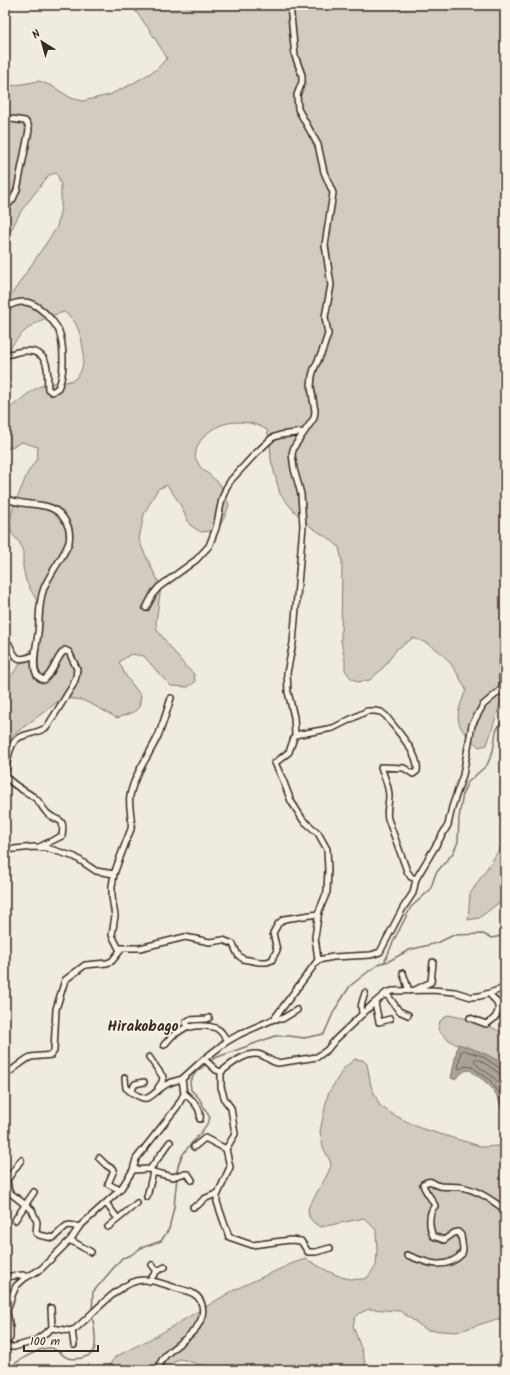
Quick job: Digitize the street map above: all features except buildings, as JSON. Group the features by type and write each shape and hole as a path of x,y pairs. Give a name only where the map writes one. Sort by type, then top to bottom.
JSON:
{"street":[{"path":"274,1020 318,960 315,937 318,914 327,892 328,870 327,848 318,833 303,820 291,801 275,763 288,752 295,734 294,717 288,692 287,673 293,643 303,526 301,494 294,469 292,454 294,447 314,418 315,410 311,387 312,376 328,334 325,317 331,285 325,245 333,193 324,172 318,145 298,109 297,94 302,82 302,75 295,56 290,5"},
{"path":"5,118 25,121 29,130 17,190 13,199 5,208"},
{"path":"5,308 16,302 25,301 33,303 46,314 59,330 62,345 62,370 58,388 52,392 48,389 47,366 41,355 27,351 14,352 5,356"},
{"path":"146,608 159,587 196,560 209,546 216,528 222,499 231,480 272,438 284,434 304,432"},
{"path":"5,498 10,501 38,504 50,508 61,515 70,527 68,542 40,598 35,655 36,674 44,680 50,676 62,652 65,650 69,652 77,669 76,677 47,727 41,731 19,738 15,741 6,764 5,774 9,781 36,799 48,814 61,821 64,826 62,836 39,848"},
{"path":"5,643 9,644 18,659 24,660 35,655"},
{"path":"318,960 371,955 380,952 403,908 414,893 416,879 448,825 452,807 463,775 472,725 483,705 504,689 503,659 505,649"},
{"path":"5,1076 11,1069 19,1066 29,1058 51,1055 54,1051 56,1009 65,980 85,965 112,961 120,951 112,935 115,916 112,897 114,874 131,830 132,823 130,796 132,789 158,736 171,698"},
{"path":"295,734 333,728 367,712 381,712 386,716 415,754 418,766 417,771 413,774 404,768 381,767 388,787 388,819 407,871 411,878 416,879"},
{"path":"5,850 26,847 47,848 75,857 96,871 114,874"},
{"path":"119,948 140,948 185,937 210,942 224,940 232,944 238,955 243,959 268,962 276,955 277,950 273,933 280,921 284,919 318,914"},
{"path":"411,991 431,982 433,962"},
{"path":"403,973 411,991"},
{"path":"330,1248 316,1252 308,1252 301,1242 290,1240 252,1245 230,1237 217,1202 218,1193 230,1167 226,1149 235,1134 231,1108 225,1100 220,1087 221,1072 241,1057 258,1054 278,1063 317,1057 327,1050 336,1039 386,993 392,991 455,992 471,997 491,993 505,988"},
{"path":"363,1014 361,1010 365,993"},
{"path":"386,993 399,1010 408,1015"},
{"path":"470,1018 486,1024 494,1020 498,1004 497,1001 491,996 491,993"},
{"path":"375,1003 378,1022 390,1020"},
{"path":"125,1078 127,1090 143,1099 148,1099 165,1085 182,1079 227,1042 240,1034 274,1020 282,1019 297,1010"},
{"path":"188,1026 186,1022 188,1020 209,1018"},
{"path":"164,1045 172,1036 188,1026 199,1025 218,1029 221,1031 227,1042"},
{"path":"148,1057 163,1077 157,1091"},
{"path":"205,1060 210,1066 221,1072"},
{"path":"5,1343 10,1338 7,1311 10,1298 16,1286 27,1277 41,1269 70,1240 79,1227 120,1190 133,1170 136,1159 177,1107 184,1093 182,1079"},
{"path":"131,1092 135,1084 144,1082"},
{"path":"184,1093 193,1100 201,1116 200,1119"},
{"path":"194,1146 205,1138 226,1149"},
{"path":"147,1197 151,1170 170,1142"},
{"path":"99,1158 114,1170 108,1184 120,1190"},
{"path":"21,1160 7,1180 9,1192 32,1210 37,1222 36,1233 40,1236 53,1238 66,1226 69,1225 79,1227"},
{"path":"133,1170 151,1170 174,1177 181,1174 188,1174 192,1180"},
{"path":"407,1255 424,1262 447,1264 457,1259 462,1254 463,1249 461,1235 458,1232 444,1240 433,1236 430,1219 433,1208 436,1206 424,1188 423,1184 428,1181 431,1181 439,1186 462,1187 472,1190 486,1196 505,1210"},
{"path":"15,1220 34,1192"},
{"path":"193,1207 198,1205 204,1199 218,1193"},
{"path":"106,1203 118,1219"},
{"path":"108,1227 137,1203"},
{"path":"70,1240 91,1252"},
{"path":"152,1265 157,1271"},
{"path":"149,1281 157,1271 165,1267"},
{"path":"5,1277 23,1275 27,1277"},
{"path":"5,1347 14,1347 35,1341 52,1328 72,1330 111,1296 135,1281 149,1281 187,1291 198,1296 202,1305 203,1314 196,1329 162,1358 159,1364 159,1370"},
{"path":"52,1308 52,1328"},
{"path":"72,1330 74,1344"}],"shaded area":[{"path":"131,5 505,5 505,688 487,745 479,747 461,727 458,715 466,690 457,672 439,651 423,642 413,638 397,649 383,668 370,680 358,682 351,678 345,670 345,660 341,641 342,562 339,547 311,527 294,511 280,494 271,460 270,442 267,430 249,423 239,422 229,423 211,430 198,445 196,450 195,457 200,467 219,483 229,505 220,526 211,531 201,532 190,525 179,502 167,485 158,489 144,514 139,539 161,587 156,622 157,630 185,666 194,674 195,682 188,687 171,686 144,656 131,654 119,662 126,676 141,696 139,707 134,712 117,718 82,700 66,698 56,703 5,741 5,684 39,639 39,605 26,581 23,567 23,552 20,543 12,534 10,521 13,508 28,472 37,459 38,447 22,442 5,450 5,412 28,394 43,385 65,382 76,378 80,373 82,366 83,349 77,326 64,312 54,315 30,327 17,339 5,356 5,304 57,227 61,207 61,185 56,173 49,175 21,211 5,242 5,87 39,81 52,86 71,98 83,101 109,95 132,84 157,69 167,58 149,29"},
{"path":"505,841 505,898 479,918 468,920 470,894"},
{"path":"448,1015 479,1021 505,1034 505,1073 450,1041 438,1030 440,1021"},
{"path":"355,1059 363,1060 367,1064 371,1086 380,1106 394,1115 420,1128 483,1147 498,1146 505,1139 505,1320 497,1319 457,1332 427,1330 400,1311 369,1309 360,1313 355,1318 353,1326 367,1370 215,1370 179,1359 174,1362 172,1370 106,1370 115,1357 158,1335 234,1290 293,1263 306,1259 343,1277 351,1279 367,1278 376,1266 376,1230 364,1218 321,1227 314,1223 309,1217 308,1208 331,1166 323,1147 320,1131 328,1094 344,1068"},
{"path":"505,1353 505,1370 493,1370"}],"water":[{"path":"458,1044 488,1055 505,1066 504,1116 494,1091 486,1082 470,1070 465,1071 454,1079 451,1078"}],"waterway":[{"path":"384,963 411,907 430,890 436,873 453,853 458,842 459,818 463,793 467,783 487,765 493,751 496,731 505,716"},
{"path":"177,1173 179,1164 186,1150 206,1126 210,1118 199,1098 191,1090 190,1081 196,1072 215,1058 275,1036 304,1038 324,1034 334,1011 350,986 381,963 389,961 409,950 437,943 454,935 483,934 492,938 505,935"},
{"path":"92,1313 93,1292 122,1258 131,1255 141,1248 161,1241 169,1229 174,1207 177,1177"},
{"path":"6,1370 26,1356 39,1350 50,1348 53,1348 71,1359 82,1358 90,1355 95,1347 92,1316"}],"district":[{"name":"Hirakobago","path":"143,1026"}]}
